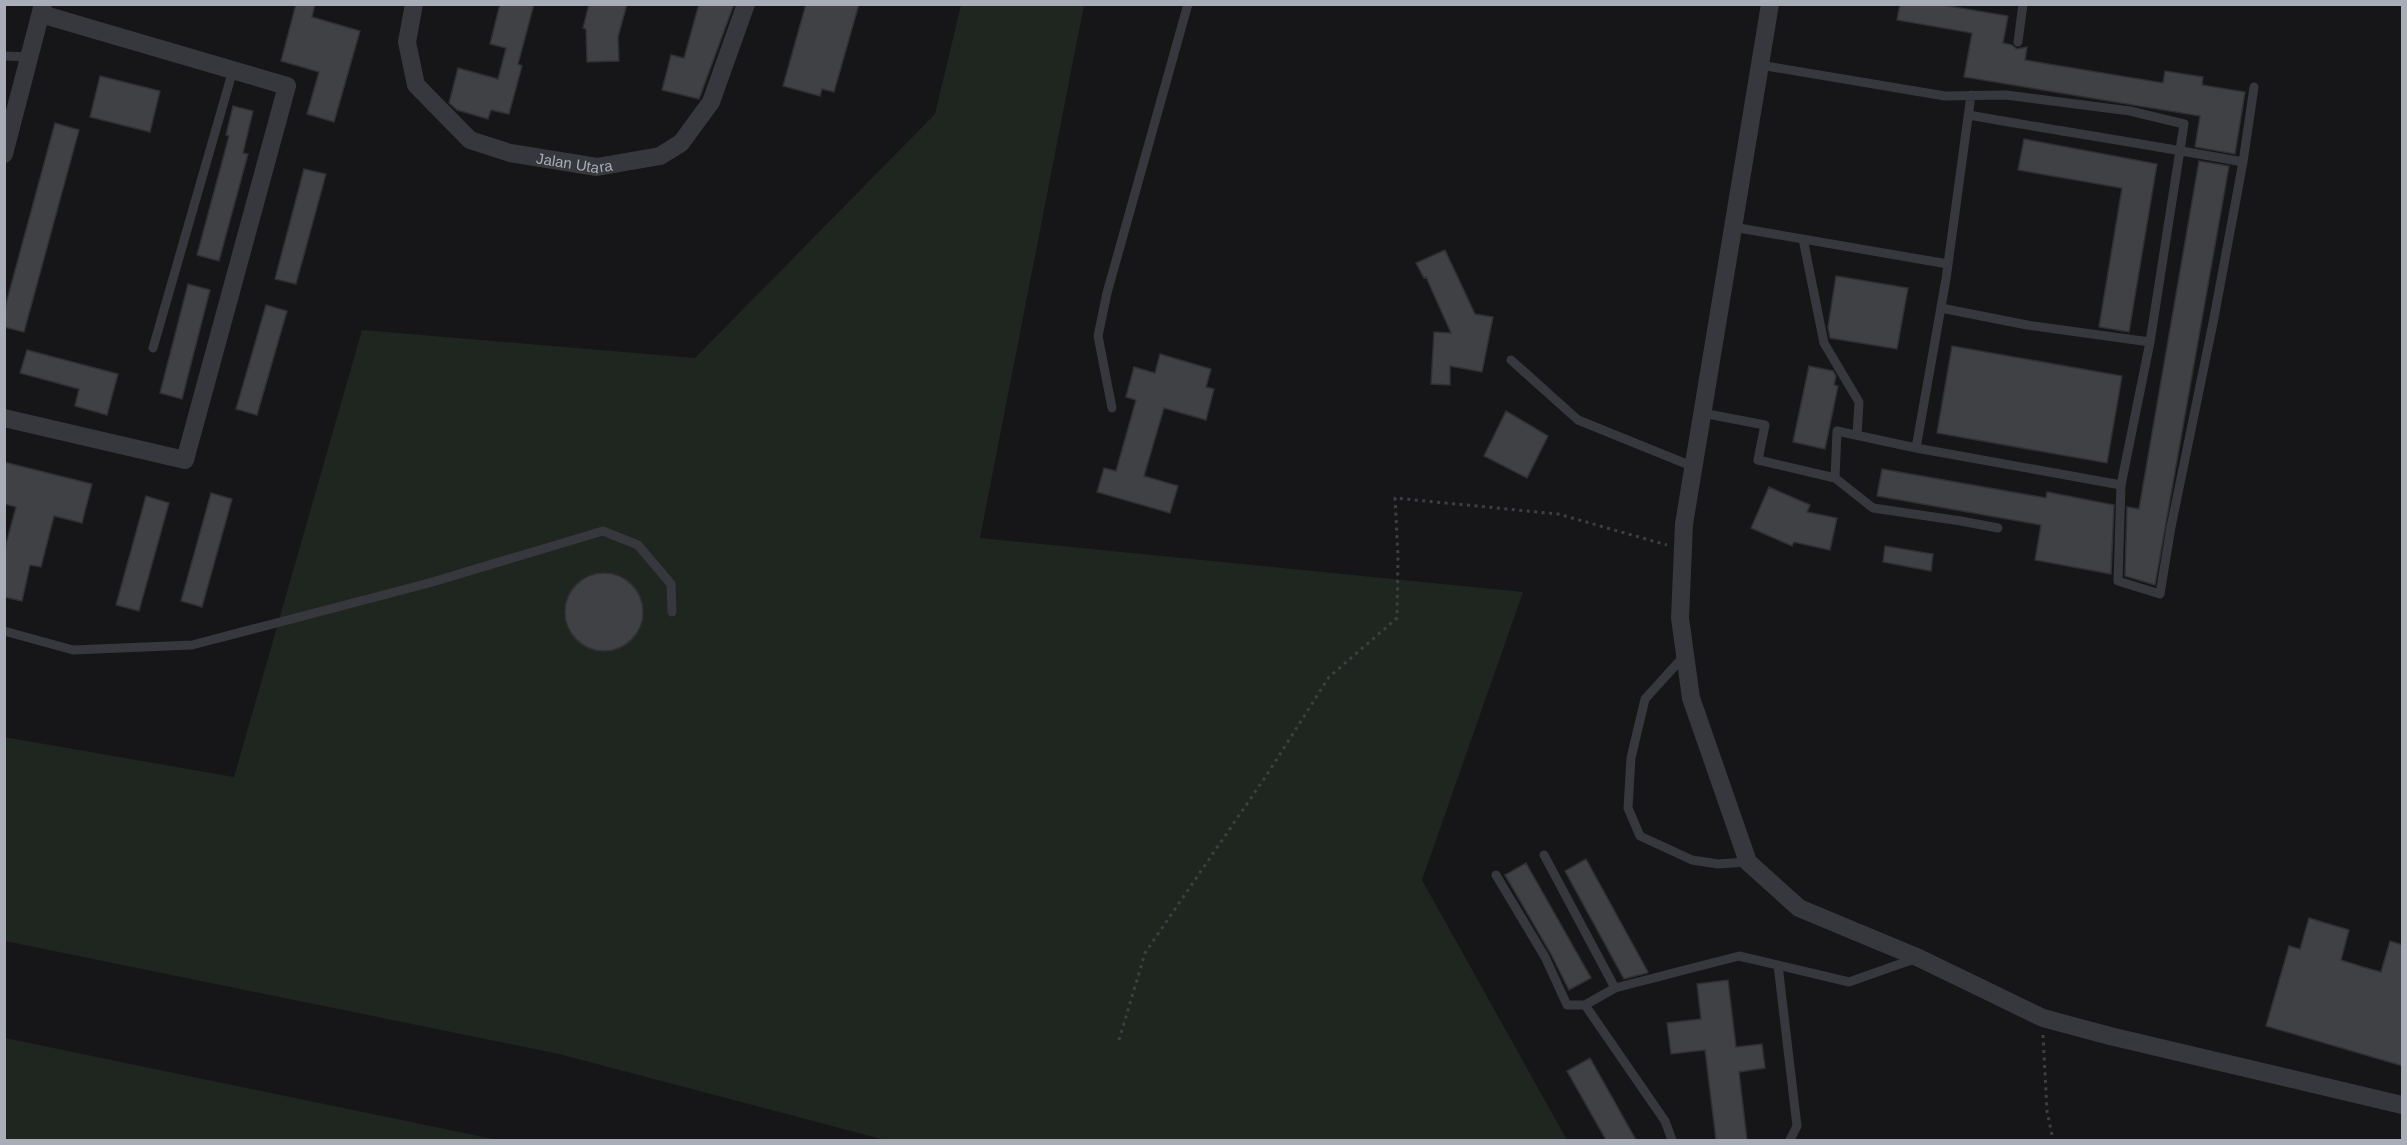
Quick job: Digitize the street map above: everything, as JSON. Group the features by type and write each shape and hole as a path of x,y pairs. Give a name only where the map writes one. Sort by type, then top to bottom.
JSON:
{"street":[{"name":"Jalan Utara","path":"414,4 407,42 416,85 470,140 510,153 597,167 660,156 681,143 711,102 746,4"},
{"path":"1770,4 1684,524 1680,618 1691,698 1748,862 1799,908 1919,958 2043,1018 2109,1036 2403,1105"},
{"path":"4,154 42,9 286,86 185,460 4,418"}],"lane":[{"path":"1112,408 1098,336 1107,293 1188,4"},
{"path":"2018,42 2023,4"},
{"path":"4,56 30,57"},
{"path":"1760,65 1945,96 2006,95 2130,111 2184,124 2150,342 2121,485 2118,581 2160,594 2170,527 2214,318 2243,162 2254,87"},
{"path":"153,348 233,70"},
{"path":"1916,448 1948,264 1971,95"},
{"path":"1968,115 2243,162"},
{"path":"1733,227 1948,264"},
{"path":"1803,239 1824,343 1859,402 1857,435"},
{"path":"1941,308 2026,325 2150,342"},
{"path":"1511,360 1578,420 1694,467"},
{"path":"1702,413 1765,425 1758,460 1835,478 1873,508 1961,520 1998,528"},
{"path":"1835,478 1837,431 1916,448 2121,485"},
{"path":"4,631 72,650 192,645 429,583 603,531 638,545 658,568 671,584 672,612"},
{"path":"1685,655 1645,699 1631,758 1628,808 1640,836 1692,860 1718,864 1748,862"},
{"path":"1544,855 1616,988"},
{"path":"1496,875 1545,957 1568,1005 1586,1005 1616,988 1739,956 1849,982 1919,958"},
{"path":"1778,965 1797,1126 1790,1140"},
{"path":"1586,1005 1665,1121 1672,1140"}],"path":[{"path":"1119,1040 1145,953 1268,773 1329,677 1397,618 1398,556 1395,498 1558,514 1683,550"},
{"path":"2043,1018 2047,1111 2053,1140"}],"shaded area":[{"path":"961,5 1084,5 980,538 1523,592 1422,880 1567,1140 885,1140 559,1054 5,941 4,737 234,777 362,330 695,358 935,114"},
{"path":"5,1038 498,1140 5,1140"}],"building":[{"path":"296,4 315,4 312,17 360,31 334,122 307,114 319,72 281,61"},
{"path":"500,4 534,4 518,64 522,66 509,114 491,110 488,119 457,110 449,103 458,68 498,79 506,48 490,44"},
{"path":"589,4 627,4 618,37 619,61 587,62 586,29 583,28"},
{"path":"699,4 734,4 699,99 662,90 671,55 684,58"},
{"path":"806,4 859,4 834,92 822,89 820,96 783,86"},
{"path":"1900,4 1937,4 2008,16 2003,43 2017,49 2027,47 2025,60 2163,83 2165,71 2203,77 2202,85 2245,92 2235,154 2195,147 2200,116 1964,77 1972,33 1897,20"},
{"path":"100,76 160,91 150,132 90,117"},
{"path":"233,106 253,111 243,153 248,154 219,261 197,255 229,136 226,135"},
{"path":"55,123 79,130 24,332 4,327 4,311"},
{"path":"2024,139 2157,164 2129,332 2099,327 2122,188 2018,170"},
{"path":"2199,161 2229,166 2155,585 2125,576 2127,507 2139,509"},
{"path":"304,169 326,174 296,284 275,279"},
{"path":"1445,250 1475,314 1493,317 1482,372 1450,366 1450,385 1431,384 1434,332 1451,333 1426,277 1424,278 1416,263"},
{"path":"1836,276 1908,288 1897,349 1830,338 1828,327"},
{"path":"188,284 210,290 182,399 160,393"},
{"path":"266,305 287,311 257,415 236,409"},
{"path":"1952,346 2122,376 2107,463 1937,433"},
{"path":"27,350 118,374 107,415 75,406 79,389 20,373"},
{"path":"1160,354 1211,369 1206,387 1214,389 1206,420 1164,408 1144,476 1178,486 1170,513 1097,492 1104,468 1116,471 1136,400 1126,397 1134,367 1155,373"},
{"path":"1809,366 1833,371 1836,376 1834,385 1838,386 1825,449 1793,442"},
{"path":"1506,411 1548,436 1527,478 1484,456"},
{"path":"4,462 92,484 82,523 54,516 41,567 30,565 22,601 4,597 4,551 16,507 4,504"},
{"path":"1882,469 2046,498 2047,492 2114,505 2111,574 2035,560 2041,525 1877,496"},
{"path":"1769,487 1810,505 1807,512 1837,518 1830,550 1794,542 1792,546 1751,528"},
{"path":"211,493 232,499 202,607 181,601"},
{"path":"146,496 169,503 139,611 116,605"},
{"path":"1885,546 1933,554 1931,571 1883,562"},
{"path":"596,573 612,573 626,579 637,590 643,604 643,620 637,634 626,645 612,651 596,651 582,645 571,634 565,620 565,604 571,590 582,579"},
{"path":"1586,859 1647,973 1624,979 1565,871"},
{"path":"1526,863 1591,978 1569,990 1505,875"},
{"path":"2309,918 2349,930 2341,960 2363,967 2381,972 2390,941 2403,945 2403,1066 2266,1026 2289,946 2300,949"},
{"path":"1728,980 1736,1047 1762,1044 1765,1068 1739,1072 1747,1140 1716,1140 1705,1050 1671,1054 1667,1023 1701,1019 1697,984"},
{"path":"1590,1058 1636,1140 1606,1140 1567,1071"}]}
